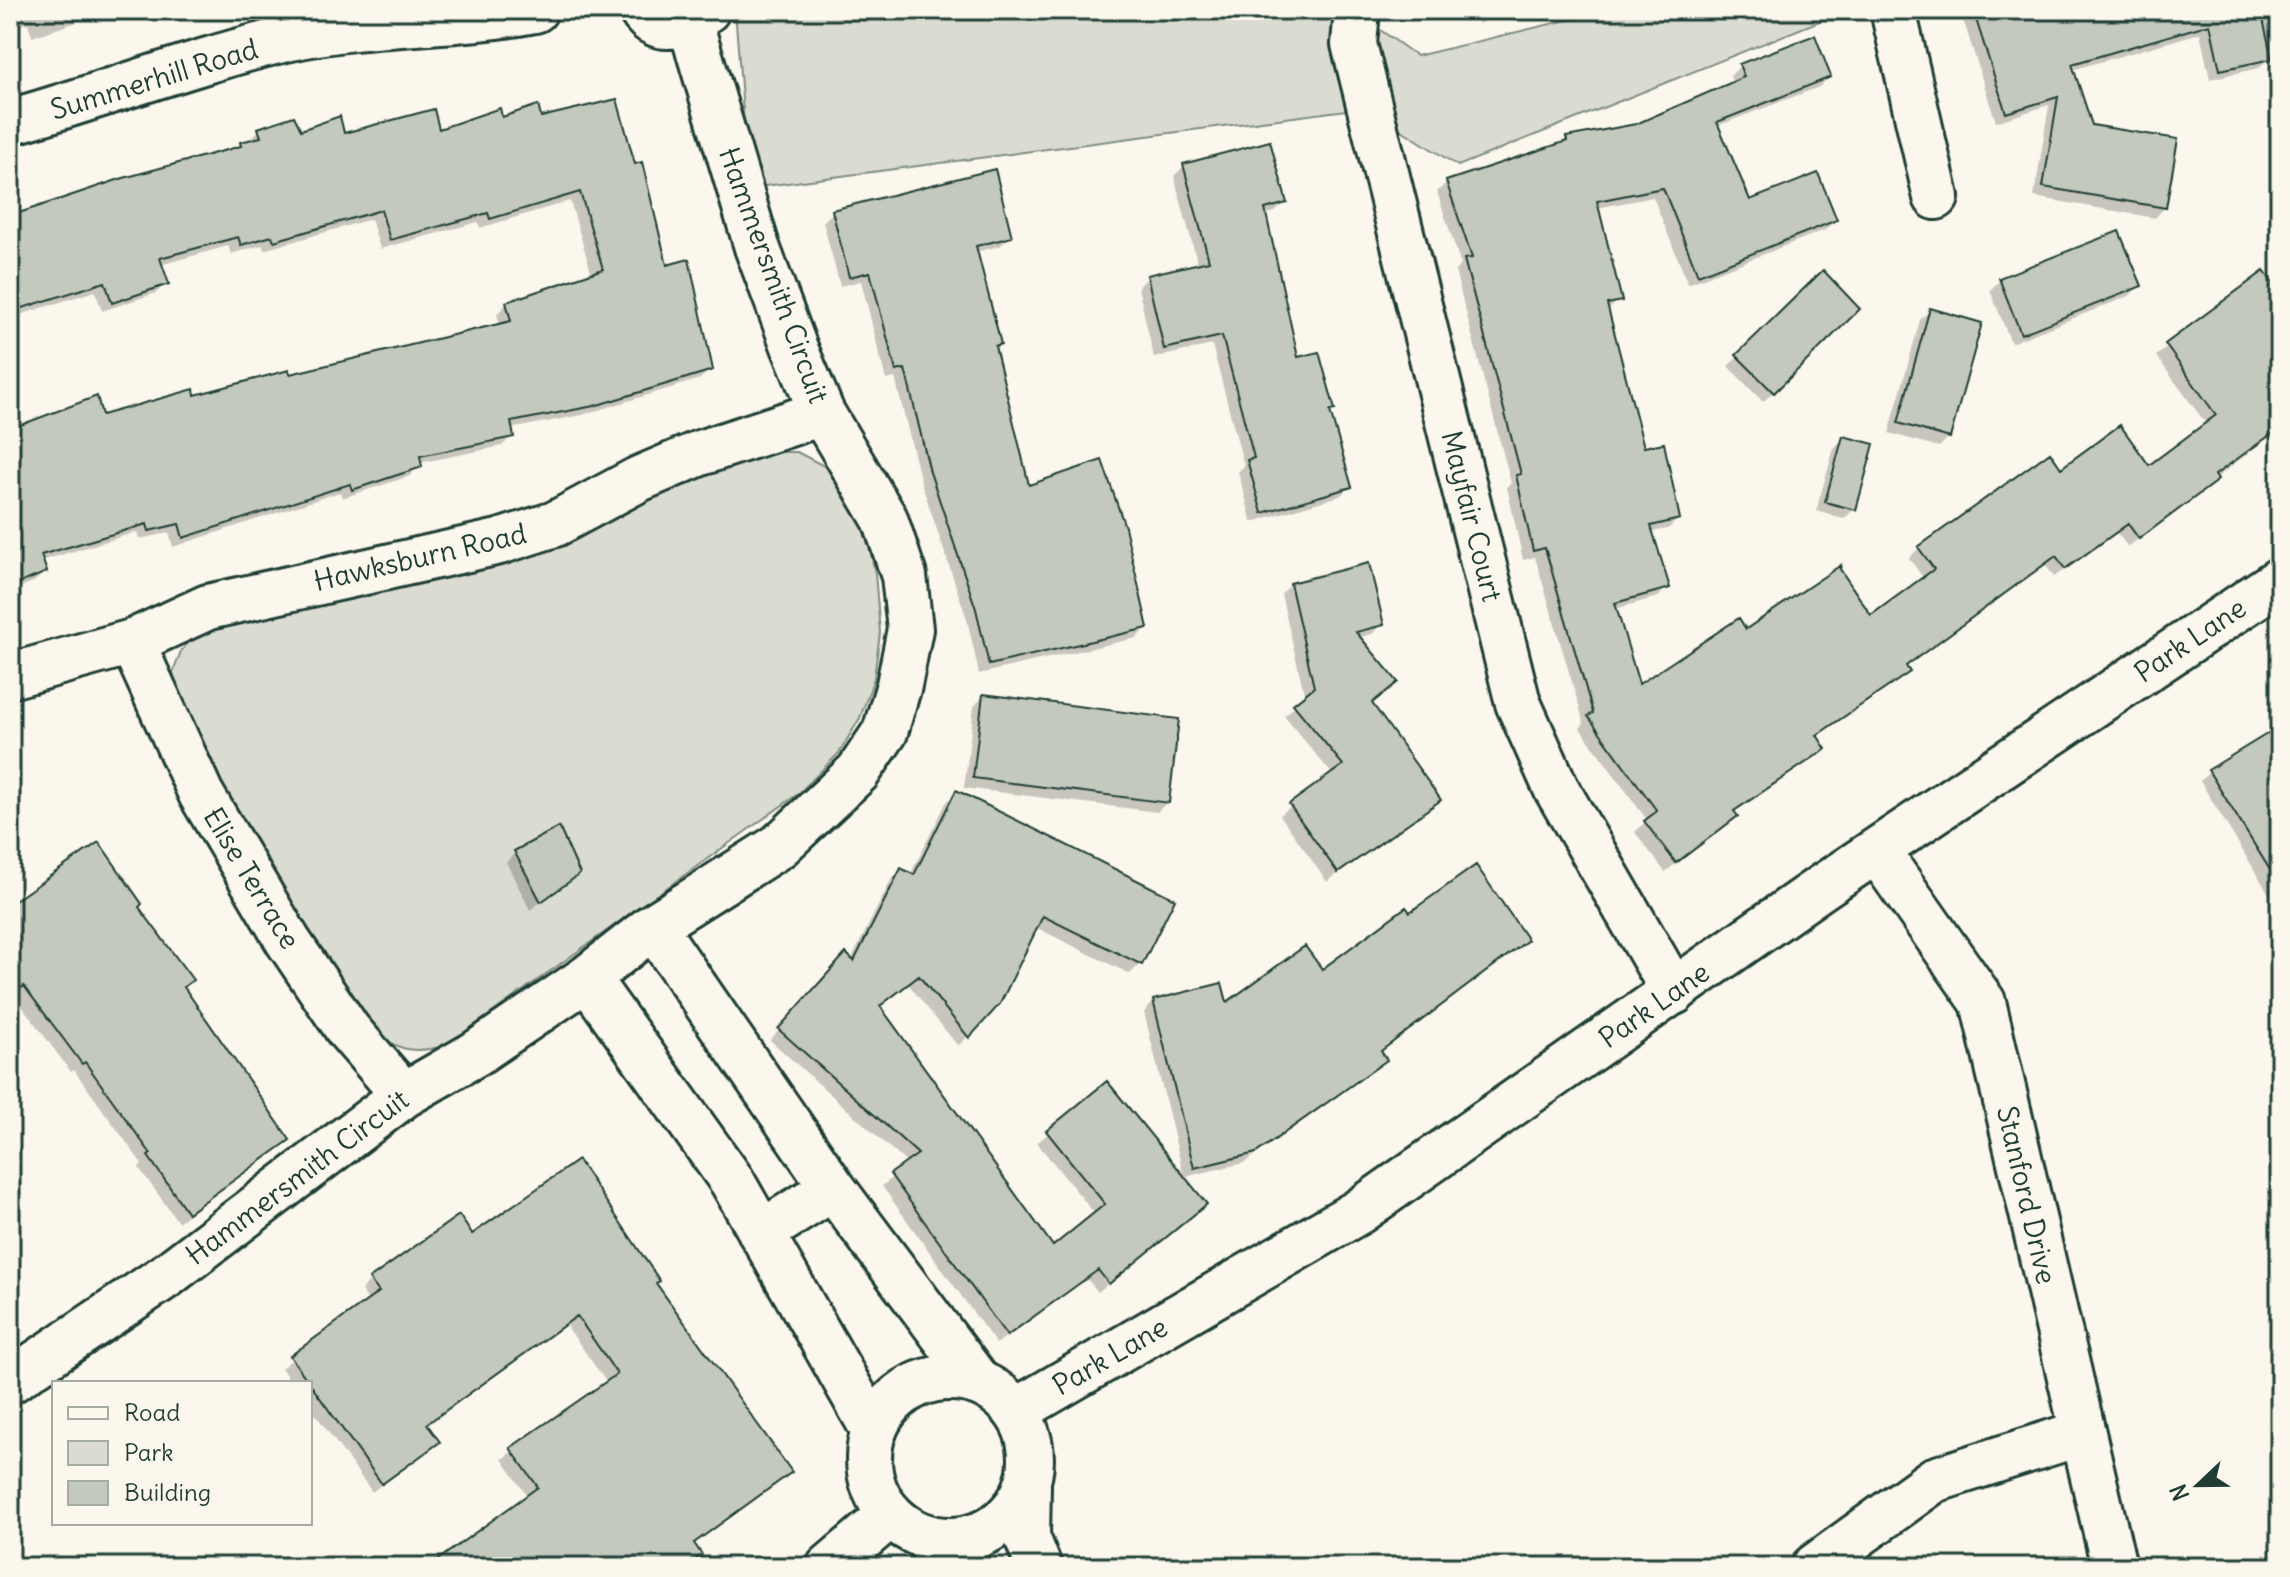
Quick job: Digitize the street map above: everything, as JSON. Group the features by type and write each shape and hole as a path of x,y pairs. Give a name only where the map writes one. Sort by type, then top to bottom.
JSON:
{"street":[{"name":"Summerhill Road","path":"10,122 287,39 352,29 491,18 535,10"},
{"name":"Hammersmith Circuit","path":"10,1381 166,1276 404,1095 475,1054 587,978 653,926 779,846 858,772 885,732 899,685 910,629 904,576 885,519 822,413 757,247 698,16 670,27 646,19 641,10"},
{"name":"Mayfair Court","path":"1357,10 1354,44 1518,703 1556,788 1674,992"},
{"path":"1893,10 1936,197"},
{"name":"Hawksburn Road","path":"10,676 132,642 208,607 499,542 555,524 639,479 700,453 822,413"},
{"name":"Park Lane","path":"1016,1411 1358,1212 1877,851 2280,580"},
{"name":"Elise Terrace","path":"132,642 201,794 288,941 348,1030 404,1095"},
{"name":"Stanford Drive","path":"1877,851 1983,1002 2114,1567"},
{"path":"653,926 833,1188 978,1382"},
{"path":"587,978 732,1181 874,1431"},
{"path":"761,1233 833,1188"},
{"path":"1028,1485 1015,1509 995,1528 938,1552 890,1515 875,1491 869,1463 874,1431 887,1406 913,1386 940,1378 978,1382 1003,1396 1016,1411 1030,1447 1027,1537 1039,1567"},
{"path":"1814,1567 1934,1480 2081,1433"},
{"path":"829,1567 890,1515"}],"green space":[{"path":"735,10 1340,10 1362,108 749,188"},
{"path":"1352,10 1417,56 1576,18 1580,10 1847,10 1458,166 1367,108"},
{"path":"753,452 797,452 828,468 867,535 875,573 880,633 874,678 860,718 839,753 798,794 447,1045 413,1050 386,1040 366,1026 222,803 170,681 181,651 204,625"}],"building":[{"path":"1973,10 2261,10 2272,59 2220,70 2210,24 2072,64 2092,125 2178,139 2166,208 2043,187 2058,97 2006,113"},
{"path":"1815,35 1831,77 1717,122 1750,200 1818,173 1837,220 1698,275 1663,188 1597,201 1622,301 1607,304 1644,447 1664,443 1680,519 1651,526 1670,588 1615,603 1639,684 1739,618 1746,629 1841,565 1840,569 1871,615 1934,569 1918,547 2050,452 2061,468 2120,425 2149,465 2216,415 2165,344 2264,271 2280,293 2280,428 2215,475 2218,480 2139,539 2128,524 2065,569 2056,556 1906,666 1910,672 1817,735 1826,749 1734,811 1738,816 1676,863 1644,821 1657,811 1588,716 1593,713 1545,548 1533,551 1516,475 1521,474 1464,259 1472,258 1446,181 1567,141 1566,137 1636,124 1744,77 1739,64"},
{"path":"617,99 635,164 642,162 667,265 689,259 713,370 594,406 511,422 514,437 420,456 422,467 352,490 350,484 183,538 179,524 149,531 147,524 41,555 47,572 10,587 10,429 97,396 102,415 194,389 195,395 289,370 290,374 511,321 506,302 603,269 580,192 490,219 488,213 390,240 381,210 274,241 272,236 241,245 238,237 160,258 169,284 112,303 105,282 10,312 10,216 120,179 241,146 240,142 261,137 258,128 294,116 301,130 340,116 344,133 434,109 439,129 500,108 502,117 538,105 541,117"},
{"path":"1270,141 1287,203 1265,209 1298,357 1319,352 1335,410 1330,411 1352,487 1262,513 1247,460 1254,458 1222,336 1164,349 1147,275 1209,261 1183,164"},
{"path":"995,169 1012,237 976,246 1001,344 995,346 1029,485 1102,460 1125,527 1148,628 989,665 976,609 930,472 905,369 896,371 870,272 849,277 832,210"},
{"path":"2119,231 2142,286 2021,334 1999,278"},
{"path":"1823,270 1860,309 1774,393 1736,355"},
{"path":"1930,308 1982,323 1950,438 1898,423"},
{"path":"1843,436 1874,444 1856,510 1825,502"},
{"path":"1369,563 1384,625 1356,632 1398,682 1372,703 1441,800 1338,873 1289,804 1343,765 1293,704 1314,687 1290,583"},
{"path":"983,694 1179,719 1169,803 973,778"},
{"path":"2280,726 2280,886 2208,770"},
{"path":"956,790 1175,899 1142,965 1043,916 1000,1004 969,1038 919,976 880,1006 1053,1246 1105,1204 1046,1131 1107,1081 1207,1204 1109,1284 1098,1270 1007,1336 890,1174 918,1154 778,1029 846,953 854,961 901,868 914,875"},
{"path":"559,827 580,874 541,902 514,851"},
{"path":"99,842 142,904 139,907 193,980 184,987 290,1140 188,1213 148,1156 151,1154 85,1062 82,1064 24,986 10,996 10,904"},
{"path":"1476,865 1528,940 1381,1051 1387,1060 1256,1153 1194,1168 1153,1000 1222,983 1227,1002 1305,946 1322,969 1406,907 1410,912"},
{"path":"578,1160 660,1281 656,1283 792,1472 694,1543 702,1555 685,1567 428,1567 538,1487 510,1448 617,1374 577,1316 427,1424 440,1442 382,1484 312,1387 312,1381 308,1381 290,1356 379,1292 369,1279 459,1215 472,1234"}]}
